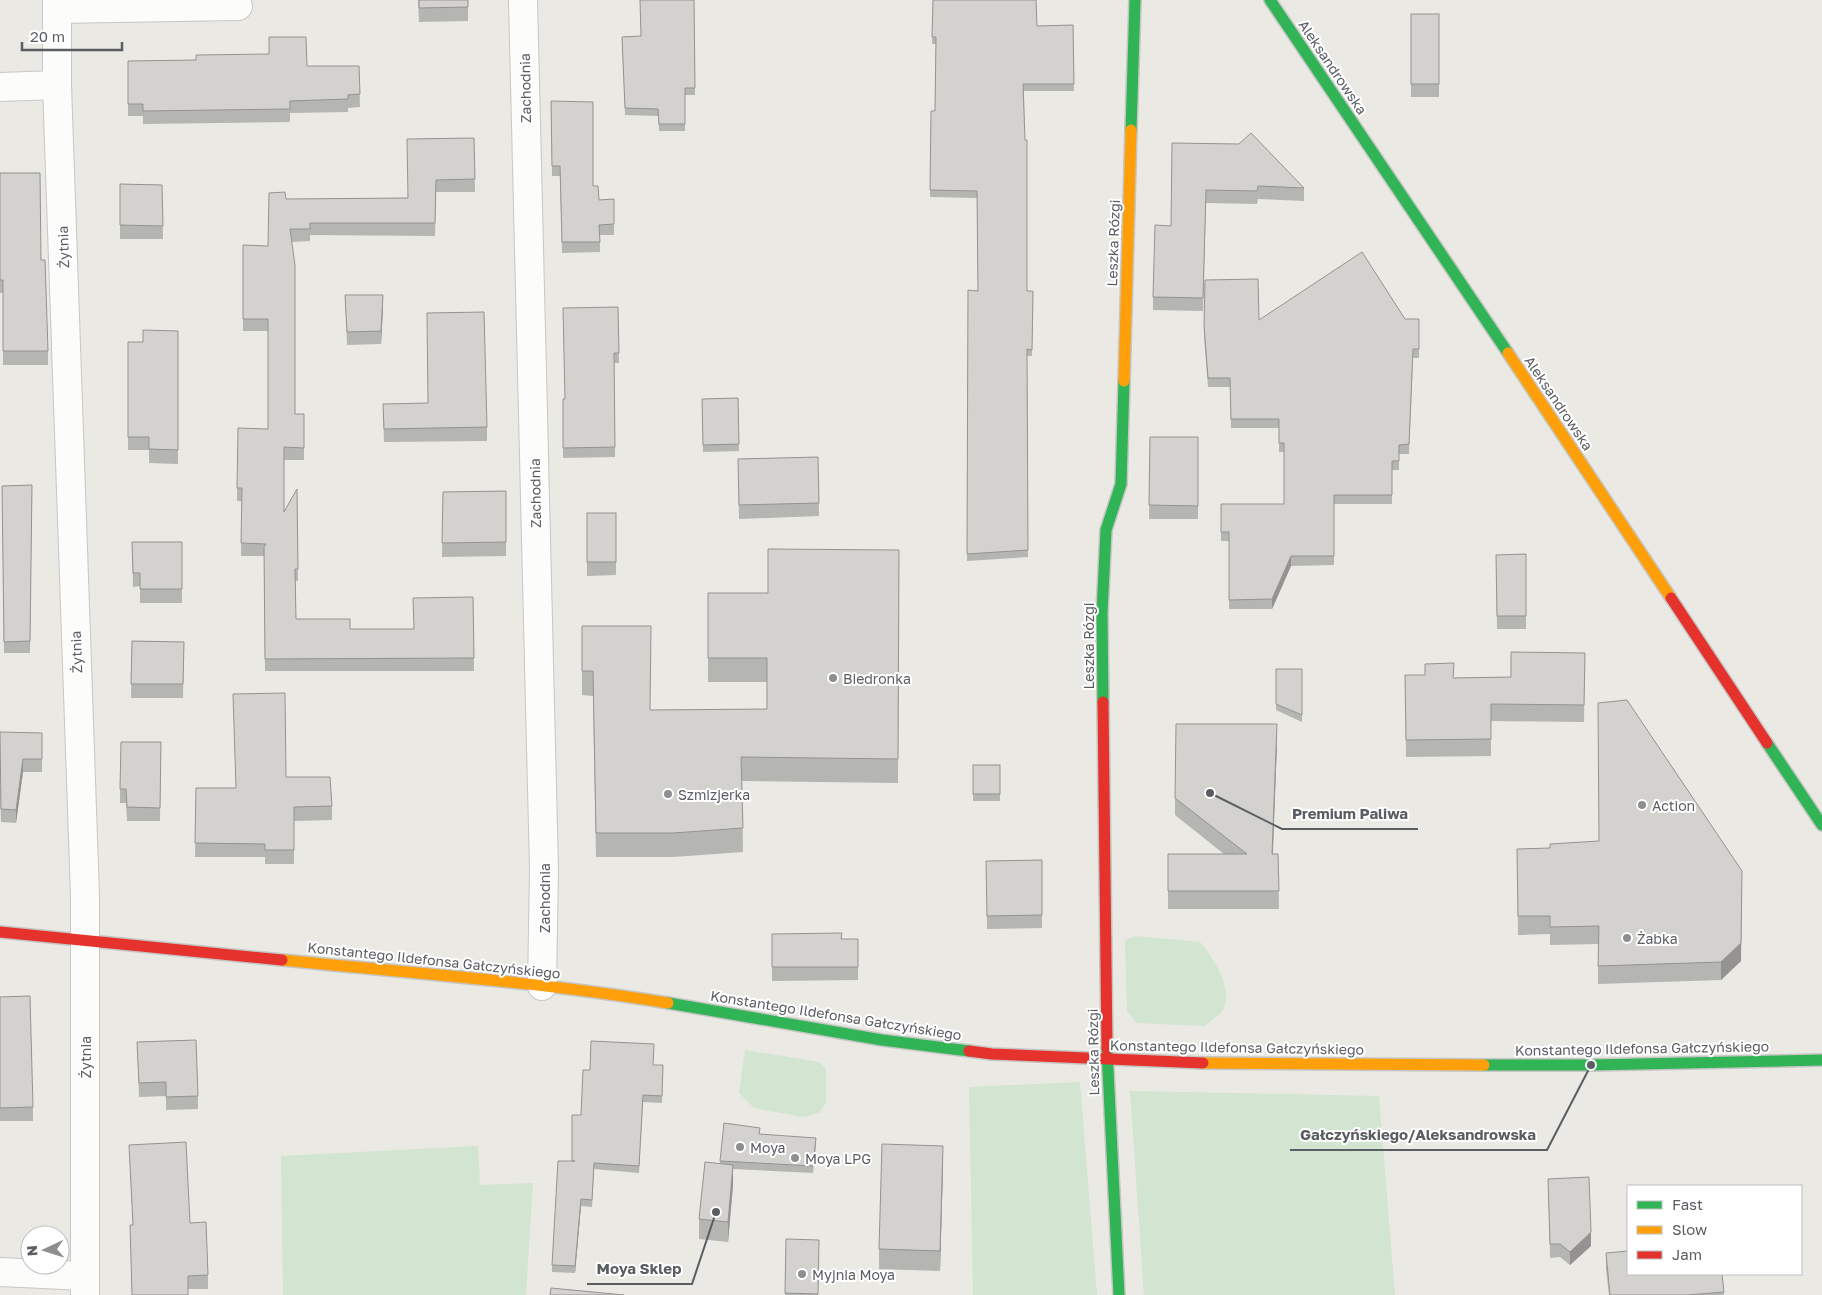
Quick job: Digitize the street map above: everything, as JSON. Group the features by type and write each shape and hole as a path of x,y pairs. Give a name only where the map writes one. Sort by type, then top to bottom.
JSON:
{"street":[{"name":"Zachodnia","path":"523,0 544,847 542,986"},
{"name":"Leszka Rózgi","path":"1119,1295 1107,1060 1102,613 1106,530 1121,484 1135,0"},
{"name":"Aleksandrowska","path":"1270,0 1822,824"},
{"name":"Żytnia","path":"84,1285 84,886 57,85 57,5 238,6"},
{"path":"0,87 57,85"},
{"name":"Konstantego Ildefonsa Gałczyńskiego","path":"0,932 542,986 624,996 882,1040 992,1054 1246,1064 1591,1065 1822,1060"},
{"path":"0,1272 84,1285"}],"green space":[{"path":"1136,936 1200,942 1211,956 1224,983 1226,1001 1222,1012 1205,1026 1137,1023 1127,1011 1125,940"},
{"path":"745,1050 819,1062 826,1068 826,1103 819,1113 803,1117 754,1108 739,1093"},
{"path":"1080,1082 1097,1295 973,1295 969,1087"},
{"path":"1130,1091 1379,1096 1395,1295 1144,1295"},
{"path":"478,1146 480,1185 533,1183 526,1295 283,1295 281,1156"}],"building":[{"path":"419,0 468,0 468,7 419,8"},
{"path":"640,0 694,0 695,88 685,88 685,124 659,124 658,109 625,108 622,37 641,36"},
{"path":"933,0 1036,0 1037,26 1073,25 1074,84 1023,84 1025,140 1027,140 1027,291 1033,291 1032,350 1027,349 1028,550 967,554 968,290 978,291 977,191 930,190 931,111 935,111 936,37 932,37"},
{"path":"1411,14 1439,14 1439,84 1411,84"},
{"path":"269,37 306,37 307,66 359,66 360,94 348,95 348,99 290,101 290,109 143,111 143,104 128,104 128,61 196,60 196,55 269,54"},
{"path":"551,101 593,102 593,186 598,186 599,200 614,199 614,224 599,225 600,242 562,242 560,166 552,166"},
{"path":"1251,133 1304,188 1258,186 1257,191 1206,190 1203,298 1153,297 1155,225 1171,226 1172,143 1239,144"},
{"path":"474,138 475,179 436,180 435,223 310,223 310,229 290,229 295,265 295,414 304,414 304,448 284,447 284,512 297,489 298,569 295,569 296,619 350,619 350,629 414,629 413,598 473,597 474,658 265,659 264,547 266,544 241,543 242,488 237,488 238,428 268,429 268,319 243,319 243,245 268,246 269,193 285,192 286,199 408,198 407,139"},
{"path":"0,173 40,173 41,260 45,260 48,351 3,351 3,280 0,280"},
{"path":"120,184 162,185 163,226 120,225"},
{"path":"1362,252 1405,319 1419,319 1419,349 1413,349 1409,444 1399,445 1399,461 1392,461 1392,495 1334,495 1334,556 1291,556 1272,599 1229,600 1229,532 1221,532 1221,504 1284,504 1284,443 1279,443 1279,419 1231,419 1230,378 1208,378 1204,326 1205,280 1258,279 1259,320"},
{"path":"345,295 383,295 381,331 347,332"},
{"path":"618,307 619,353 614,353 615,447 563,448 563,399 565,399 563,308"},
{"path":"484,312 487,427 384,429 383,404 428,403 427,313"},
{"path":"143,330 178,331 178,450 149,449 149,437 128,437 128,342 143,342"},
{"path":"738,398 739,444 703,445 702,399"},
{"path":"1150,437 1198,437 1198,506 1149,505"},
{"path":"818,457 819,503 739,505 738,459"},
{"path":"32,485 30,641 4,642 2,486"},
{"path":"506,491 506,542 442,543 443,492"},
{"path":"587,513 616,513 616,562 587,562"},
{"path":"132,542 182,542 182,589 140,589 140,573 133,573"},
{"path":"768,549 899,550 898,759 741,757 743,828 673,833 596,833 593,671 582,671 582,626 651,626 650,710 767,709 767,658 708,658 708,593 768,593"},
{"path":"1526,554 1526,616 1497,616 1496,555"},
{"path":"132,641 184,642 183,684 131,684"},
{"path":"1511,652 1585,653 1584,705 1491,704 1491,739 1406,740 1405,675 1425,675 1425,664 1454,663 1453,678 1511,677"},
{"path":"1276,669 1302,669 1302,715 1276,704"},
{"path":"285,693 286,777 330,777 332,806 294,807 294,850 265,850 265,844 195,843 196,788 236,788 233,694"},
{"name":"Action","path":"1627,700 1742,871 1741,943 1721,962 1598,966 1599,926 1550,927 1550,916 1518,916 1517,849 1550,848 1550,844 1599,841 1598,703"},
{"path":"1176,724 1277,724 1272,854 1278,854 1279,891 1168,891 1168,854 1247,854 1175,798"},
{"path":"0,732 42,733 42,759 23,759 16,810 1,809"},
{"path":"121,742 161,742 160,808 127,807 126,789 120,789"},
{"path":"973,765 1000,765 1000,794 973,794"},
{"path":"1042,860 1042,915 987,916 986,861"},
{"path":"842,933 841,939 858,939 858,967 772,967 772,934"},
{"path":"30,996 33,1107 0,1108 0,997"},
{"path":"196,1040 198,1096 166,1097 166,1082 139,1083 137,1042"},
{"path":"591,1041 654,1044 653,1065 663,1065 662,1096 643,1095 639,1166 594,1163 592,1200 581,1199 575,1266 552,1265 558,1161 572,1161 572,1115 581,1115 583,1070 590,1070"},
{"path":"724,1123 760,1128 759,1134 816,1138 813,1166 720,1161"},
{"path":"186,1142 190,1223 206,1222 208,1275 188,1276 188,1295 132,1295 130,1225 133,1225 129,1145"},
{"path":"882,1144 943,1146 940,1251 879,1249"},
{"path":"705,1162 733,1165 728,1222 699,1219"},
{"path":"1589,1177 1591,1232 1570,1252 1560,1244 1550,1244 1548,1179"},
{"name":"Myjnia Moya","path":"786,1239 819,1240 818,1294 785,1293"},
{"path":"1627,1251 1627,1275 1722,1275 1724,1292 1687,1295 1610,1295 1606,1253"},
{"path":"551,1288 624,1295 550,1295"}],"traffic: fast":[{"path":"1131,130 1135,0"},
{"path":"1270,0 1508,353"},
{"path":"1103,702 1102,613 1106,530 1121,484 1124,381"},
{"path":"1767,743 1822,825"},
{"path":"668,1003 882,1040 969,1051"},
{"path":"1107,1049 1119,1295"},
{"path":"1484,1065 1591,1065 1822,1060"}],"traffic: slow":[{"path":"1124,381 1131,130"},
{"path":"1508,353 1671,598"},
{"path":"282,960 476,978 668,1003"},
{"path":"1203,1063 1484,1065"}],"traffic: jam":[{"path":"1671,598 1767,743"},
{"path":"1103,702 1107,1049"},
{"path":"0,932 282,960"},
{"path":"969,1051 992,1054 1203,1063"}],"place":[{"name":"Biedronka","path":"833,678"},
{"name":"Premium Paliwa","path":"1210,793"},
{"name":"Szmizjerka","path":"668,794"},
{"name":"Action","path":"1642,805"},
{"name":"Żabka","path":"1627,938"},
{"name":"Gałczyńskiego/Aleksandrowska","path":"1591,1065"},
{"name":"Moya","path":"740,1147"},
{"name":"Moya LPG","path":"795,1158"},
{"name":"Moya Sklep","path":"716,1212"},
{"name":"Myjnia Moya","path":"802,1274"}]}
